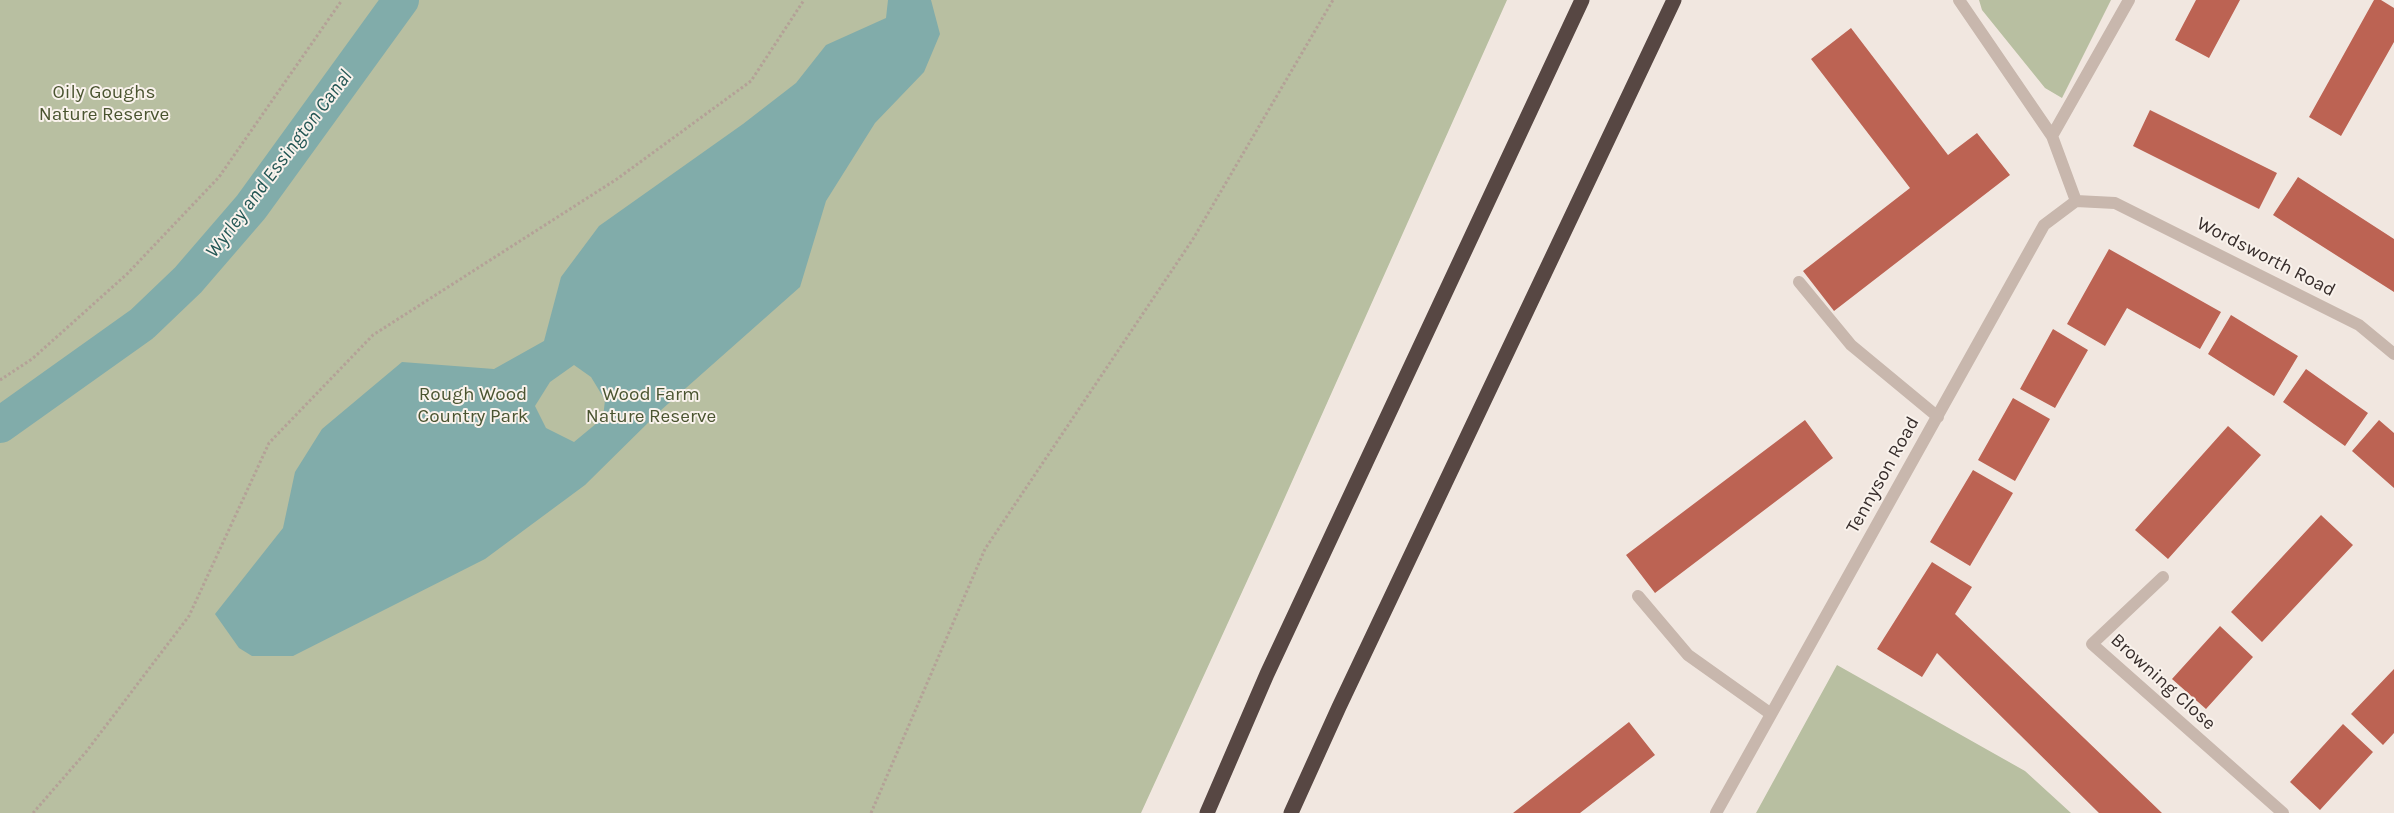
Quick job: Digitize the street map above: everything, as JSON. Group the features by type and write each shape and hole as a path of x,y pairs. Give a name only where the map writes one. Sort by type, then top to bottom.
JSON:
{"highway":[{"path":"1207,813 1271,666 1582,0"},
{"path":"1292,813 1339,707 1674,0"}],"street":[{"path":"1959,0 2052,136 2076,201"},
{"path":"2052,136 2129,0"},
{"name":"Wordsworth Road","path":"2076,201 2115,203 2359,325 2394,354"},
{"name":"Tennyson Road","path":"1716,813 2044,226 2076,201"},
{"path":"1800,282 1850,345 1938,417"},
{"name":"Browning Close","path":"2163,577 2092,644 2283,813"},
{"path":"1638,596 1688,655 1771,714"}],"path":[{"path":"0,380 32,359 127,274 219,177 342,0"},
{"path":"33,813 86,752 189,616 269,443 373,335 617,179 752,81 804,0"},
{"path":"871,813 985,549 1193,238 1333,0"}],"green space":[{"name":"Rough Wood Country Park","path":"0,0 1507,0 1269,533 1141,813 0,813"},
{"path":"1979,0 2111,0 2062,98 2045,88 1982,10"},
{"path":"1837,665 2025,771 2071,813 1756,813"}],"water":[{"path":"888,0 931,0 940,34 924,72 875,123 826,201 800,287 660,411 585,485 485,559 293,656 252,656 239,648 215,614 283,528 295,472 322,429 402,362 494,369 544,341 561,277 599,226 743,124 796,83 826,45 886,18","holes":["574,365 591,377 605,400 603,418 574,442 546,428 535,406 550,382"]}],"building":[{"path":"2196,0 2240,0 2209,58 2175,40"},
{"path":"2374,0 2381,0 2394,8 2394,42 2341,136 2309,117"},
{"path":"1851,28 1948,155 1977,133 2010,175 1834,311 1803,271 1910,188 1811,59"},
{"path":"2150,110 2277,173 2259,209 2133,146"},
{"path":"2298,177 2394,239 2394,292 2273,215"},
{"path":"2109,249 2221,312 2200,349 2127,308 2105,346 2067,324"},
{"path":"2231,315 2298,356 2274,396 2208,354"},
{"path":"2053,329 2088,350 2055,408 2020,389"},
{"path":"2306,369 2368,413 2345,446 2283,402"},
{"path":"2013,398 2050,419 2015,481 1978,460"},
{"path":"1805,420 1833,458 1655,593 1626,555"},
{"path":"2379,420 2394,433 2394,488 2352,451"},
{"path":"2228,426 2261,455 2168,559 2135,530"},
{"path":"1973,470 2013,493 1970,566 1930,542"},
{"path":"2321,515 2353,545 2262,642 2231,612"},
{"path":"1932,562 1972,587 1955,614 2162,813 2099,813 1937,653 1922,677 1877,649"},
{"path":"2220,626 2253,657 2206,709 2172,679"},
{"path":"2394,669 2394,733 2383,745 2351,714"},
{"path":"1629,722 1655,755 1580,813 1513,813"},
{"path":"2343,724 2373,752 2320,810 2290,782"}],"waterway":[{"name":"Wyrley and Essington Canal","path":"0,425 142,324 188,280 251,207 401,0"}],"park label":[{"name":"Oily Goughs Nature Reserve","path":"104,104"},
{"name":"Wood Farm Nature Reserve","path":"651,406"}]}
